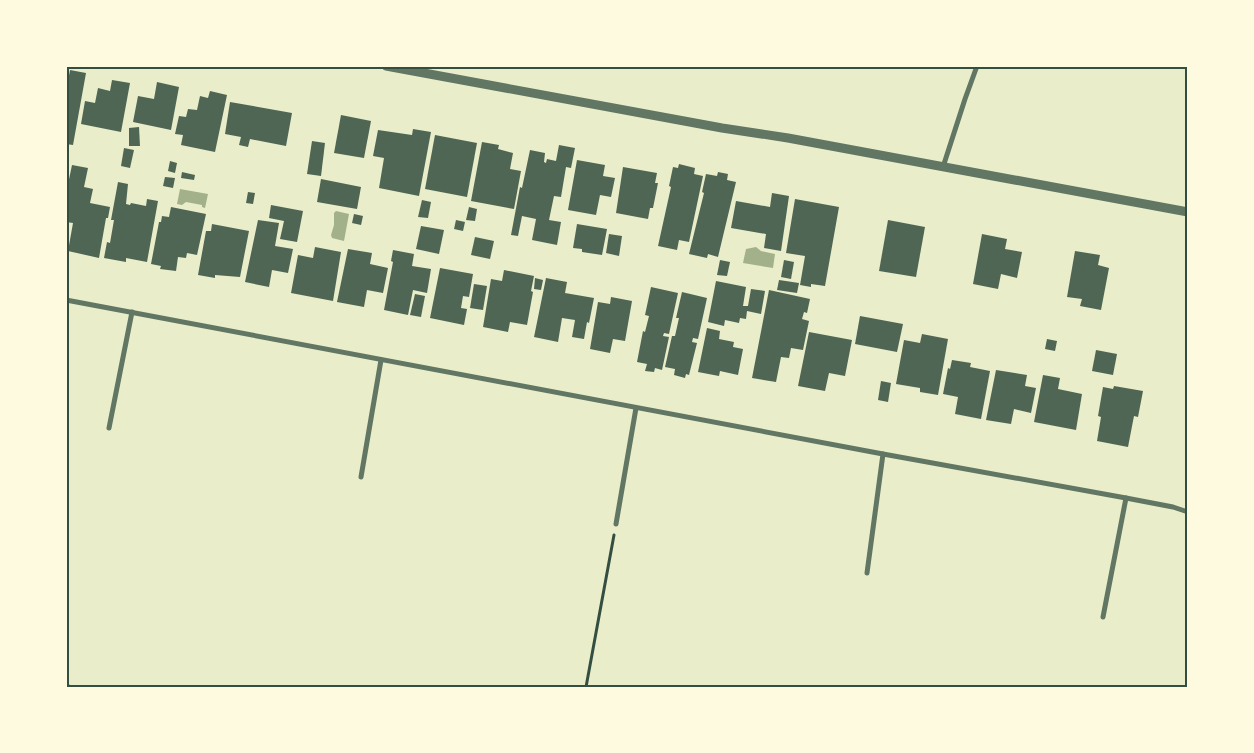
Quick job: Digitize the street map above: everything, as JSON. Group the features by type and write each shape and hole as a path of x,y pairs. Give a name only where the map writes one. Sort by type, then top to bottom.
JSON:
{"street":[{"path":"386,66 1188,212"},
{"path":"943,168 977,66"},
{"path":"66,300 1174,507 1188,512"},
{"path":"109,428 132,312"},
{"path":"362,477 381,360"},
{"path":"616,524 636,408"},
{"path":"867,573 883,454"},
{"path":"1103,617 1126,498"}],"path":[{"path":"586,687 616,524"}],"shaded area":[{"path":"180,189 208,194 205,208 202,205 186,202 182,205 177,204"},
{"path":"336,211 349,214 344,241 332,238 331,235 334,225 334,213"},
{"path":"756,247 761,251 775,254 773,268 743,263 746,249"}],"building":[{"path":"70,70 86,73 73,145 66,144 66,80 68,81"},
{"path":"112,80 130,83 121,132 81,124 85,101 95,103 98,88 110,91"},
{"path":"157,82 179,87 171,130 133,122 138,96 154,99"},
{"path":"210,91 227,95 215,152 181,145 183,135 175,134 179,116 186,117 188,109 197,110 200,96 208,98"},
{"path":"230,102 292,113 286,146 250,139 248,147 239,145 241,137 225,134"},
{"path":"341,115 371,121 364,158 334,153"},
{"path":"139,127 140,146 129,146 129,128"},
{"path":"413,129 431,132 419,196 379,188 384,158 373,156 378,130 412,135"},
{"path":"435,135 477,143 467,197 425,189"},
{"path":"312,141 325,143 321,176 307,174"},
{"path":"482,142 499,145 498,149 513,153 510,169 521,171 514,209 471,201"},
{"path":"559,145 575,148 571,168 566,167 561,197 554,196 549,220 561,222 557,245 532,240 536,219 522,216 518,236 511,235 520,187 522,188 530,150 545,153 544,162 546,163 547,159 556,161"},
{"path":"124,148 134,150 130,168 121,166"},
{"path":"577,160 605,165 603,176 615,178 611,197 600,195 596,215 568,210"},
{"path":"170,161 177,163 175,173 168,171"},
{"path":"679,164 695,168 694,174 703,176 689,242 679,240 677,250 658,246 671,187 669,186 673,167 678,168"},
{"path":"72,165 88,168 84,187 93,189 90,203 110,207 108,218 106,218 99,258 68,251 73,223 66,222 66,194"},
{"path":"623,167 657,173 655,183 658,183 653,208 650,208 648,219 616,213"},
{"path":"182,172 195,175 194,180 181,178"},
{"path":"718,172 728,174 727,180 736,182 718,257 708,254 707,258 689,254 704,193 702,192 706,174 717,176"},
{"path":"165,177 175,178 173,188 163,186"},
{"path":"321,179 361,187 357,209 317,202"},
{"path":"118,182 128,184 126,204 146,206 147,199 158,201 147,262 126,258 126,262 104,258 107,242 110,243 114,220 111,220"},
{"path":"248,192 255,193 253,204 246,203"},
{"path":"772,193 789,196 781,251 764,248 766,234 731,228 736,201 770,207"},
{"path":"795,199 839,207 825,286 811,284 811,287 800,285 805,256 786,253"},
{"path":"422,200 431,202 428,218 418,217"},
{"path":"271,205 303,211 297,242 280,239 284,221 269,218"},
{"path":"171,207 206,214 197,255 187,253 186,258 178,257 176,271 160,269 161,266 151,264 159,222 161,222 162,216 169,217"},
{"path":"469,207 477,209 475,221 466,220"},
{"path":"354,214 363,216 361,225 352,223"},
{"path":"258,220 279,223 275,246 293,249 288,273 272,270 269,287 245,282"},
{"path":"456,220 465,222 463,231 454,229"},
{"path":"888,220 925,227 916,277 879,271"},
{"path":"212,224 249,231 240,277 215,275 215,278 198,275 206,231 211,231"},
{"path":"577,224 607,229 602,255 582,252 582,249 573,248"},
{"path":"421,226 444,230 439,254 416,249"},
{"path":"609,234 622,236 619,256 606,253"},
{"path":"982,234 1007,239 1005,249 1022,252 1017,278 1001,274 998,289 973,284"},
{"path":"475,237 494,241 490,259 471,255"},
{"path":"315,247 341,252 333,301 291,293 298,255 313,258"},
{"path":"348,249 372,253 370,264 388,268 383,293 367,290 364,307 337,302"},
{"path":"393,250 414,254 412,266 431,269 427,293 413,290 408,315 384,310 393,262 391,261"},
{"path":"1075,251 1100,255 1098,265 1109,268 1101,310 1080,306 1082,299 1067,297"},
{"path":"720,260 730,262 727,276 717,275"},
{"path":"784,260 794,262 791,279 781,277"},
{"path":"440,268 473,274 469,297 463,296 461,308 467,309 464,325 430,318"},
{"path":"504,270 534,276 527,325 510,322 508,332 483,327 491,279 502,281"},
{"path":"535,278 543,280 541,290 534,289"},
{"path":"546,278 567,282 565,293 594,298 584,339 572,337 575,320 562,318 558,342 534,337"},
{"path":"779,280 799,283 797,293 777,290"},
{"path":"716,281 746,287 743,306 748,306 751,289 765,291 761,314 747,311 746,319 740,318 739,323 725,320 724,326 708,322"},
{"path":"474,284 487,286 483,310 470,308"},
{"path":"651,287 678,293 669,334 664,333 663,336 669,337 662,370 655,368 654,372 645,371 647,364 637,362 643,331 645,332 649,316 645,315"},
{"path":"769,290 810,299 807,313 804,312 802,319 809,321 803,350 791,348 789,358 781,357 776,382 752,378"},
{"path":"682,292 707,298 698,339 693,338 692,342 697,343 689,375 686,374 685,378 674,375 675,369 665,367 672,336 675,336 679,318 676,318"},
{"path":"415,294 425,296 421,317 410,315"},
{"path":"611,297 632,301 625,341 613,339 610,353 590,349 598,302 610,304"},
{"path":"860,316 903,324 897,352 855,344"},
{"path":"707,328 720,331 719,339 734,342 733,347 743,349 738,375 720,371 719,376 698,372"},
{"path":"809,332 852,340 845,376 829,373 825,391 798,386"},
{"path":"922,334 948,339 938,395 920,392 920,388 896,384 904,340 920,343"},
{"path":"1047,339 1057,341 1055,351 1045,349"},
{"path":"1096,350 1117,354 1113,375 1092,371"},
{"path":"952,360 971,363 970,367 990,371 981,419 955,414 958,397 943,394 948,368 950,369"},
{"path":"996,370 1027,375 1025,386 1036,388 1031,413 1014,409 1011,424 986,420"},
{"path":"1043,375 1060,378 1058,389 1082,394 1076,430 1034,422"},
{"path":"881,381 891,383 888,402 878,400"},
{"path":"1114,386 1143,391 1138,417 1134,416 1128,447 1097,441 1101,417 1098,416 1103,387 1113,389"}]}
